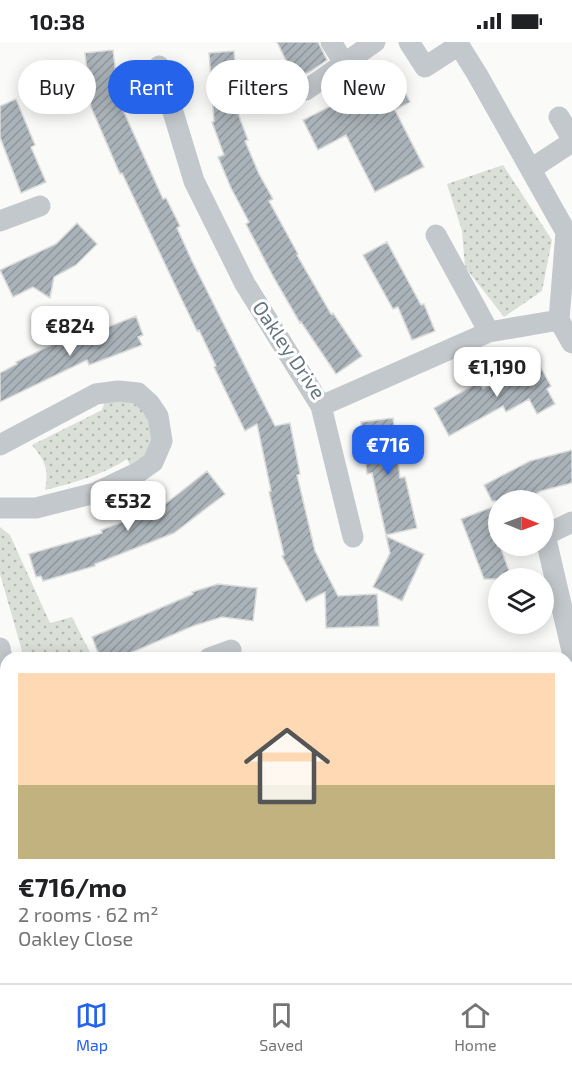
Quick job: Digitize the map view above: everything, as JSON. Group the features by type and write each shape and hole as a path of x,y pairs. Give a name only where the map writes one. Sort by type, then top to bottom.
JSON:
{"street":[{"path":"331,42 342,60"},
{"path":"348,60 375,42"},
{"path":"409,42 425,67 458,43 566,232 559,320 572,343"},
{"name":"Oakley Drive","path":"174,114 194,181 245,284 321,406 489,332 559,320"},
{"path":"531,169 572,141 559,117"},
{"path":"0,221 40,206"},
{"path":"436,235 489,332"},
{"path":"0,445 96,394 118,391 138,393 150,404 158,416 162,441 153,462 139,472 95,493 36,508 0,508"},
{"path":"321,406 352,537"},
{"path":"572,522 545,535 572,651"},
{"path":"226,652 231,650"}],"shaded area":[{"path":"503,165 552,240 542,291 504,317 465,267 462,231 447,184"},
{"path":"119,397 137,403 149,415 152,439 146,456 131,467 127,459 98,474 45,490 45,465 32,445 102,410 105,402"},
{"path":"0,527 10,535 50,623 72,617 90,652 22,652 0,574"}],"building":[{"path":"277,42 318,42 327,60 321,60 321,64 309,72 309,60 286,60"},
{"path":"113,50 114,60 108,60 108,114 125,114 163,199 166,198 180,226 177,228 192,261 275,426 290,423 300,474 297,475 315,551 338,596 377,594 379,626 326,628 325,592 306,602 282,556 284,555 269,492 271,491 257,424 245,431 199,330 197,331 122,173 120,174 94,114 96,114 96,60 86,60 85,53"},
{"path":"234,51 235,60 210,60 209,53"},
{"path":"16,99 18,114 22,114 35,145 31,147 46,182 21,193 0,137 0,106"},
{"path":"321,111 321,114 397,114 424,167 375,192 346,135 318,150 303,120"},
{"path":"213,114 239,114 248,140 245,141 273,199 269,201 331,314 333,313 362,356 336,374 300,323 246,224 249,222 218,157 224,155 212,122"},
{"path":"77,223 97,244 76,265 54,277 50,298 33,287 13,297 0,270 56,244"},
{"path":"387,242 421,305 424,304 435,331 412,340 398,307 393,309 363,255"},
{"path":"136,316 143,335 138,337 142,345 89,365 87,360 0,402 0,373 17,364 16,362 60,341 62,345"},
{"path":"536,359 551,386 547,389 555,404 537,414 529,399 506,412 503,406 449,436 434,408 479,382 483,389"},
{"path":"393,418 400,478 405,477 417,528 386,535 372,473 367,474 361,422"},
{"path":"572,450 572,483 545,490 488,490 488,493 484,485 530,461"},
{"path":"207,471 225,494 174,533 95,564 95,566 43,581 41,576 36,577 29,554 102,533 101,530 160,508"},
{"path":"488,509 488,556 504,556 508,568 488,568 488,579 484,579 461,519"},
{"path":"386,536 424,554 402,601 373,587 390,553"},
{"path":"218,584 257,588 253,621 222,617 193,626 133,652 98,652 92,637 193,594 192,592"}]}
